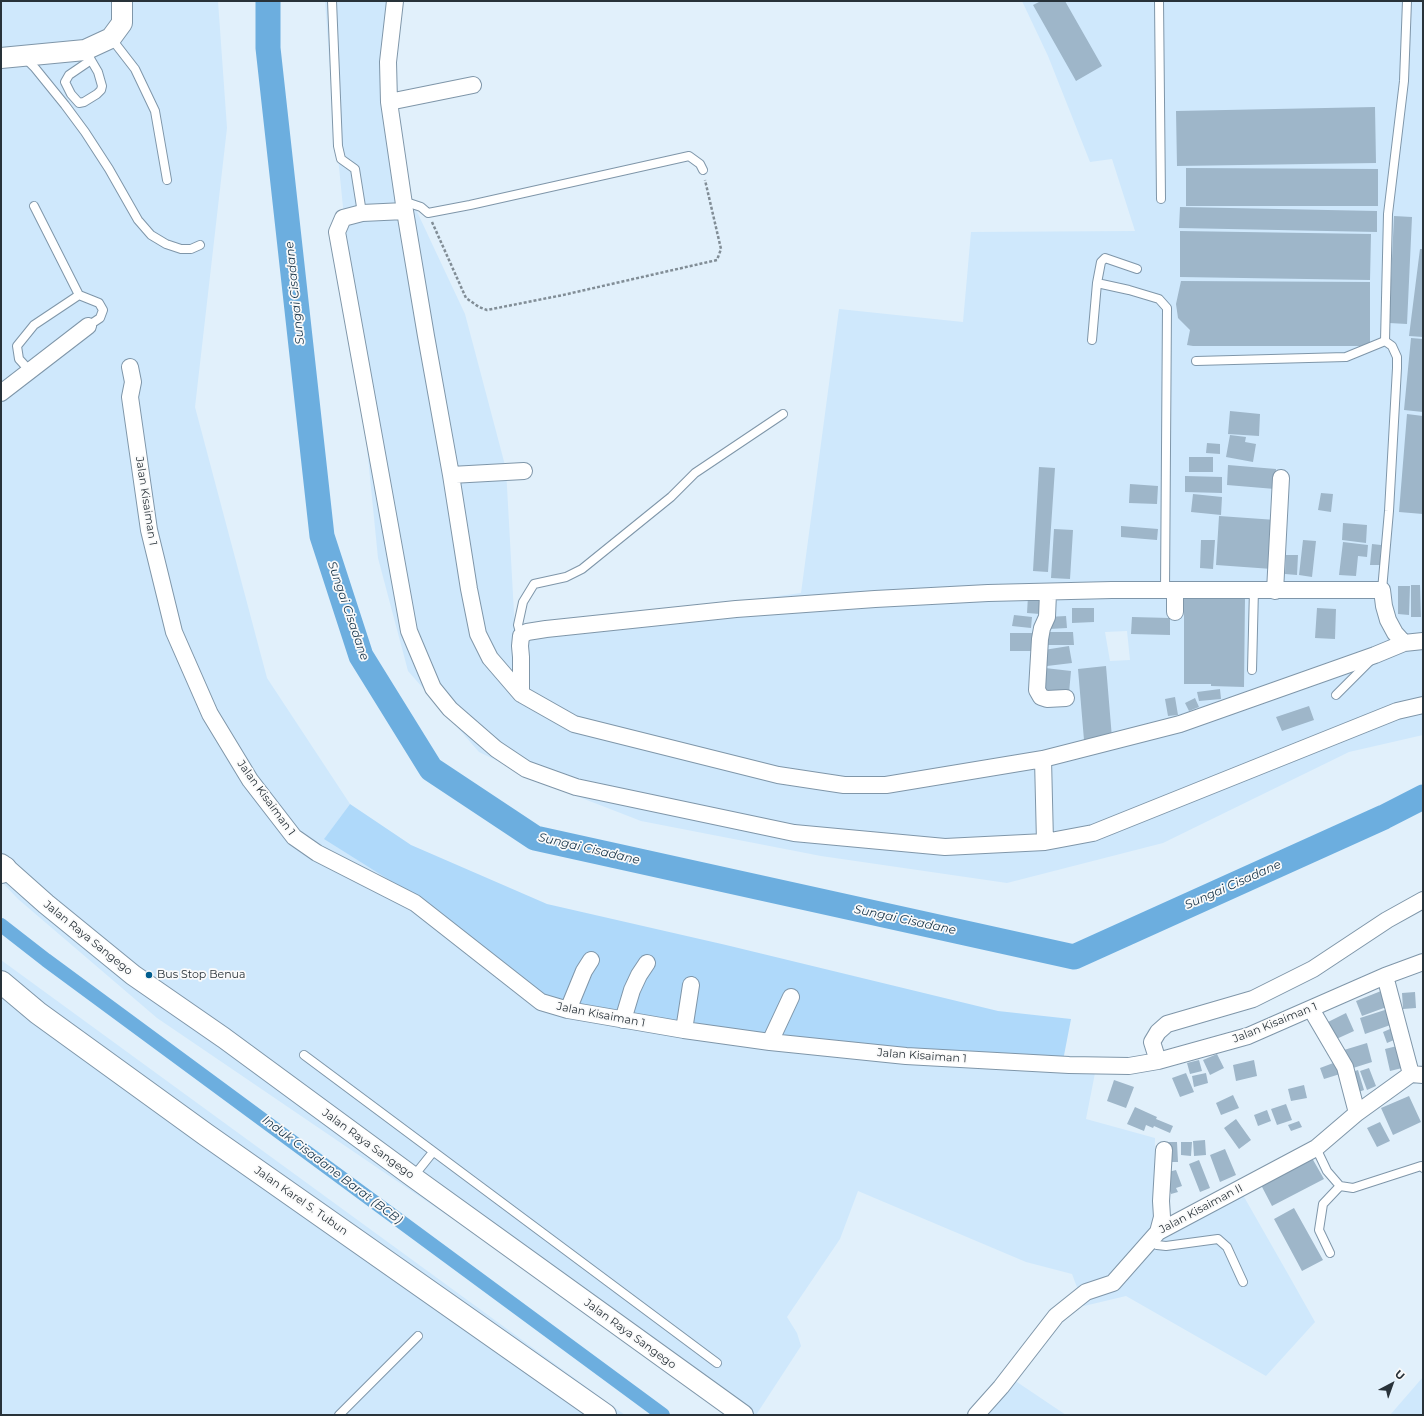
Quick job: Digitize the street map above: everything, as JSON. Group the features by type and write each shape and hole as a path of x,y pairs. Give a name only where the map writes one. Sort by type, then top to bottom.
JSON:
{"main road":[{"name":"Jalan Karel S. Tubun","path":"1,982 38,1013 205,1134 605,1415"}],"street":[{"path":"1,58 23,56 88,55 111,38 122,23 122,1"},
{"path":"395,1 388,62 389,102 404,206 452,475 469,589 478,634 490,658 521,694 574,724 778,775 844,785 886,785 1043,759 1180,724 1375,655 1404,643 1423,641"},
{"path":"389,102 473,85"},
{"path":"404,206 362,213 343,218 337,232 409,631 433,688 450,709 496,749 526,768 576,787 794,833 945,847 1044,842 1093,832 1397,711 1423,704"},
{"path":"1,393 88,326"},
{"name":"Jalan Kisaiman 1","path":"130,367 133,382 130,397 148,530 174,632 210,714 250,780 294,837 317,853 415,903 541,1002 568,1010 623,1020 770,1042 906,1056 1069,1065 1129,1066 1158,1061 1248,1036 1385,976 1423,962"},
{"path":"452,475 524,470"},
{"path":"1275,591 1281,478"},
{"path":"521,694 520,646 521,636 527,632 736,609 890,598 988,593 1048,593 1112,590 1382,590 1388,620 1395,633 1404,643"},
{"path":"1170,590 1175,612"},
{"path":"1048,593 1047,616 1042,628 1040,639 1037,690 1041,697 1047,699 1066,698"},
{"path":"1043,759 1044,842"},
{"name":"Jalan Raya Sangego","path":"2,868 133,975 224,1038 413,1177 743,1415"},
{"path":"1158,1061 1152,1042 1158,1032 1167,1024 1253,999 1313,969 1387,920 1423,900"},
{"path":"568,1010 584,971 591,960"},
{"path":"623,1020 632,990 647,963"},
{"path":"1385,976 1417,1075"},
{"path":"684,1030 691,985"},
{"path":"770,1042 791,997"},
{"path":"1311,1009 1346,1067 1357,1113"},
{"name":"Jalan Kisaiman II","path":"976,1415 1002,1387 1056,1316 1086,1292 1113,1283 1153,1236 1316,1148 1357,1113 1417,1075"},
{"path":"1153,1236 1162,1217 1161,1201 1164,1150"}],"lane":[{"path":"332,1 338,146 341,159 355,169 362,213"},
{"path":"1159,1 1161,199"},
{"path":"1385,341 1388,214 1404,81 1407,1"},
{"path":"111,38 135,69 155,111 168,180"},
{"path":"88,55 98,72 102,86 101,90 97,94 84,102 79,103 71,94 65,82 68,75 88,55"},
{"path":"23,56 35,68 73,116 109,169 138,220 151,235 166,244 181,249 191,249 200,245"},
{"path":"404,206 421,207 428,213 689,156 700,164 703,170"},
{"path":"34,206 79,295 99,303 103,310 100,318 88,326"},
{"path":"1092,340 1097,283 1101,262 1105,258 1137,269"},
{"path":"1097,283 1129,290 1159,300 1167,308 1170,590"},
{"path":"30,371 19,359 17,346 34,325 79,295"},
{"path":"1196,361 1346,357 1385,341"},
{"path":"1382,590 1389,511 1397,368 1397,357 1395,352 1392,346 1385,341"},
{"path":"521,636 518,625 524,602 534,584 566,577 582,568 671,497 695,473 783,414"},
{"path":"1252,670 1254,589"},
{"path":"1336,695 1375,655"},
{"path":"304,1055 717,1363"},
{"path":"1316,1148 1327,1171 1340,1186 1353,1188 1420,1166 1423,1168"},
{"path":"413,1177 433,1152"},
{"path":"1330,1253 1320,1230 1323,1204 1340,1186"},
{"path":"1153,1236 1156,1245 1166,1246 1218,1239 1227,1247 1243,1282"},
{"path":"339,1415 418,1336"}],"path":[{"path":"428,213 466,298 479,307 487,310 564,295 717,260 721,249 703,170"}],"shaded area":[{"path":"1,1 218,1 227,128 195,407 267,678 350,804 325,838 1095,1073 1086,1119 1155,1138 1154,1229 1235,1181 1292,1281 1315,1322 1266,1376 1126,1296 1084,1306 1072,1274 1026,1262 858,1191 840,1239 787,1317 797,1333 801,1346 756,1415 741,1415 157,1018 18,899 1,881"},
{"path":"325,1 399,1 392,105 412,201 465,314 506,469 515,631 801,593 839,309 963,322 971,232 1135,231 1112,159 1090,162 1048,56 1022,1 1423,1 1423,735 1349,752 1163,843 1007,883 821,856 641,821 543,783 479,752 408,671 378,558 332,97","holes":["1127,631 1130,660 1110,661 1105,632"]},
{"path":"350,804 411,845 547,904 726,945 998,1011 1071,1019 1061,1071 780,1050 554,1014 418,898 324,839"},
{"path":"1,960 625,1415 1,1415"},
{"path":"1008,1376 1066,1415 973,1415"},
{"path":"1423,1377 1423,1415 1390,1415"}],"building":[{"path":"1041,1 1065,1 1102,66 1076,81 1033,5"},
{"path":"1375,107 1376,163 1177,166 1176,111"},
{"path":"1186,168 1378,169 1378,206 1186,206"},
{"path":"1180,207 1377,211 1377,232 1179,228"},
{"path":"1394,216 1412,217 1407,324 1389,323"},
{"path":"1180,231 1371,234 1370,280 1180,277"},
{"path":"1420,249 1423,249 1423,337 1409,336"},
{"path":"1181,281 1370,282 1370,346 1187,345 1190,330 1178,318 1176,304"},
{"path":"1411,338 1423,339 1423,412 1404,410"},
{"path":"1230,411 1260,414 1259,436 1228,434"},
{"path":"1407,414 1423,416 1423,514 1399,512"},
{"path":"1230,435 1246,437 1245,442 1256,444 1253,462 1226,457"},
{"path":"1207,443 1220,444 1220,454 1206,453"},
{"path":"1189,457 1213,457 1213,472 1189,472"},
{"path":"1228,465 1276,469 1275,489 1227,485"},
{"path":"1039,467 1055,468 1048,572 1033,571"},
{"path":"1185,476 1222,477 1222,493 1185,492"},
{"path":"1130,484 1158,486 1157,504 1129,503"},
{"path":"1321,493 1333,494 1331,512 1318,510"},
{"path":"1193,494 1222,497 1221,515 1191,512"},
{"path":"1219,516 1276,520 1272,569 1216,565"},
{"path":"1343,523 1367,525 1366,543 1342,540"},
{"path":"1121,526 1158,529 1157,540 1121,537"},
{"path":"1054,529 1073,530 1070,579 1051,578"},
{"path":"1201,540 1215,540 1213,569 1200,568"},
{"path":"1303,540 1316,541 1312,577 1299,575"},
{"path":"1343,542 1368,545 1367,557 1358,556 1356,576 1339,575"},
{"path":"1372,544 1381,545 1380,565 1370,565"},
{"path":"1286,555 1298,555 1297,575 1285,574"},
{"path":"1411,585 1420,585 1421,617 1411,617"},
{"path":"1398,586 1410,586 1409,615 1398,614"},
{"path":"1028,596 1041,597 1040,614 1027,613"},
{"path":"1184,597 1245,598 1244,687 1211,686 1211,684 1184,684"},
{"path":"1072,608 1094,608 1094,622 1072,623"},
{"path":"1317,608 1336,609 1335,639 1315,638"},
{"path":"1014,615 1032,617 1031,628 1012,626"},
{"path":"1066,616 1067,628 1049,629 1048,617"},
{"path":"1132,617 1170,618 1170,635 1131,634"},
{"path":"1047,632 1073,632 1074,645 1047,645"},
{"path":"1010,633 1032,633 1032,651 1010,651"},
{"path":"1069,646 1072,663 1047,666 1044,650"},
{"path":"1106,666 1112,738 1084,740 1078,669"},
{"path":"1045,668 1071,671 1069,693 1043,690"},
{"path":"1220,689 1221,699 1199,701 1197,692"},
{"path":"1175,697 1178,715 1168,716 1165,699"},
{"path":"1195,698 1199,707 1189,711 1185,703"},
{"path":"1309,706 1314,720 1282,731 1276,717"},
{"path":"1386,989 1392,1005 1362,1016 1356,1001"},
{"path":"1415,992 1416,1008 1403,1009 1402,993"},
{"path":"1391,1008 1396,1023 1365,1034 1360,1018"},
{"path":"1346,1013 1354,1031 1332,1041 1324,1024"},
{"path":"1397,1026 1401,1037 1387,1043 1383,1032"},
{"path":"1367,1043 1372,1062 1350,1069 1344,1050"},
{"path":"1397,1046 1402,1068 1390,1071 1385,1049"},
{"path":"1217,1054 1224,1068 1210,1075 1203,1060"},
{"path":"1199,1060 1202,1071 1190,1074 1187,1063"},
{"path":"1254,1060 1257,1076 1236,1081 1233,1065"},
{"path":"1336,1062 1340,1074 1324,1079 1320,1068"},
{"path":"1369,1068 1376,1086 1367,1090 1360,1071"},
{"path":"1358,1070 1364,1090 1356,1093 1349,1073"},
{"path":"1186,1073 1194,1092 1180,1097 1172,1078"},
{"path":"1206,1073 1208,1083 1194,1087 1192,1076"},
{"path":"1114,1080 1134,1087 1126,1108 1107,1101"},
{"path":"1304,1085 1307,1098 1291,1101 1288,1089"},
{"path":"1233,1095 1239,1108 1221,1115 1216,1103"},
{"path":"1409,1096 1421,1122 1393,1135 1381,1108"},
{"path":"1286,1104 1292,1120 1277,1125 1271,1109"},
{"path":"1135,1107 1157,1117 1156,1119 1173,1126 1170,1133 1154,1126 1153,1128 1146,1125 1144,1131 1127,1124"},
{"path":"1267,1110 1271,1121 1258,1126 1254,1115"},
{"path":"1236,1119 1251,1140 1239,1149 1224,1128"},
{"path":"1299,1121 1302,1127 1291,1131 1288,1125"},
{"path":"1380,1122 1390,1141 1377,1147 1367,1128"},
{"path":"1205,1140 1206,1155 1194,1156 1193,1141"},
{"path":"1166,1142 1177,1142 1178,1162 1167,1162"},
{"path":"1181,1142 1192,1142 1191,1156 1181,1155"},
{"path":"1225,1149 1236,1175 1220,1182 1210,1155"},
{"path":"1312,1158 1324,1179 1272,1206 1261,1185"},
{"path":"1199,1160 1210,1188 1200,1192 1189,1164"},
{"path":"1176,1170 1182,1186 1176,1188 1178,1192 1171,1194 1164,1173"},
{"path":"1294,1208 1323,1260 1302,1271 1274,1219"}],"waterway":[{"name":"Sungai Cisadane","path":"268,1 268,48 322,536 361,656 431,769 535,838 1074,957 1384,817 1423,797"},
{"name":"Induk Cisadane Barat (BCB)","path":"1,925 46,960 663,1415"}],"place":[{"name":"Bus Stop Benua","path":"149,975"}]}
